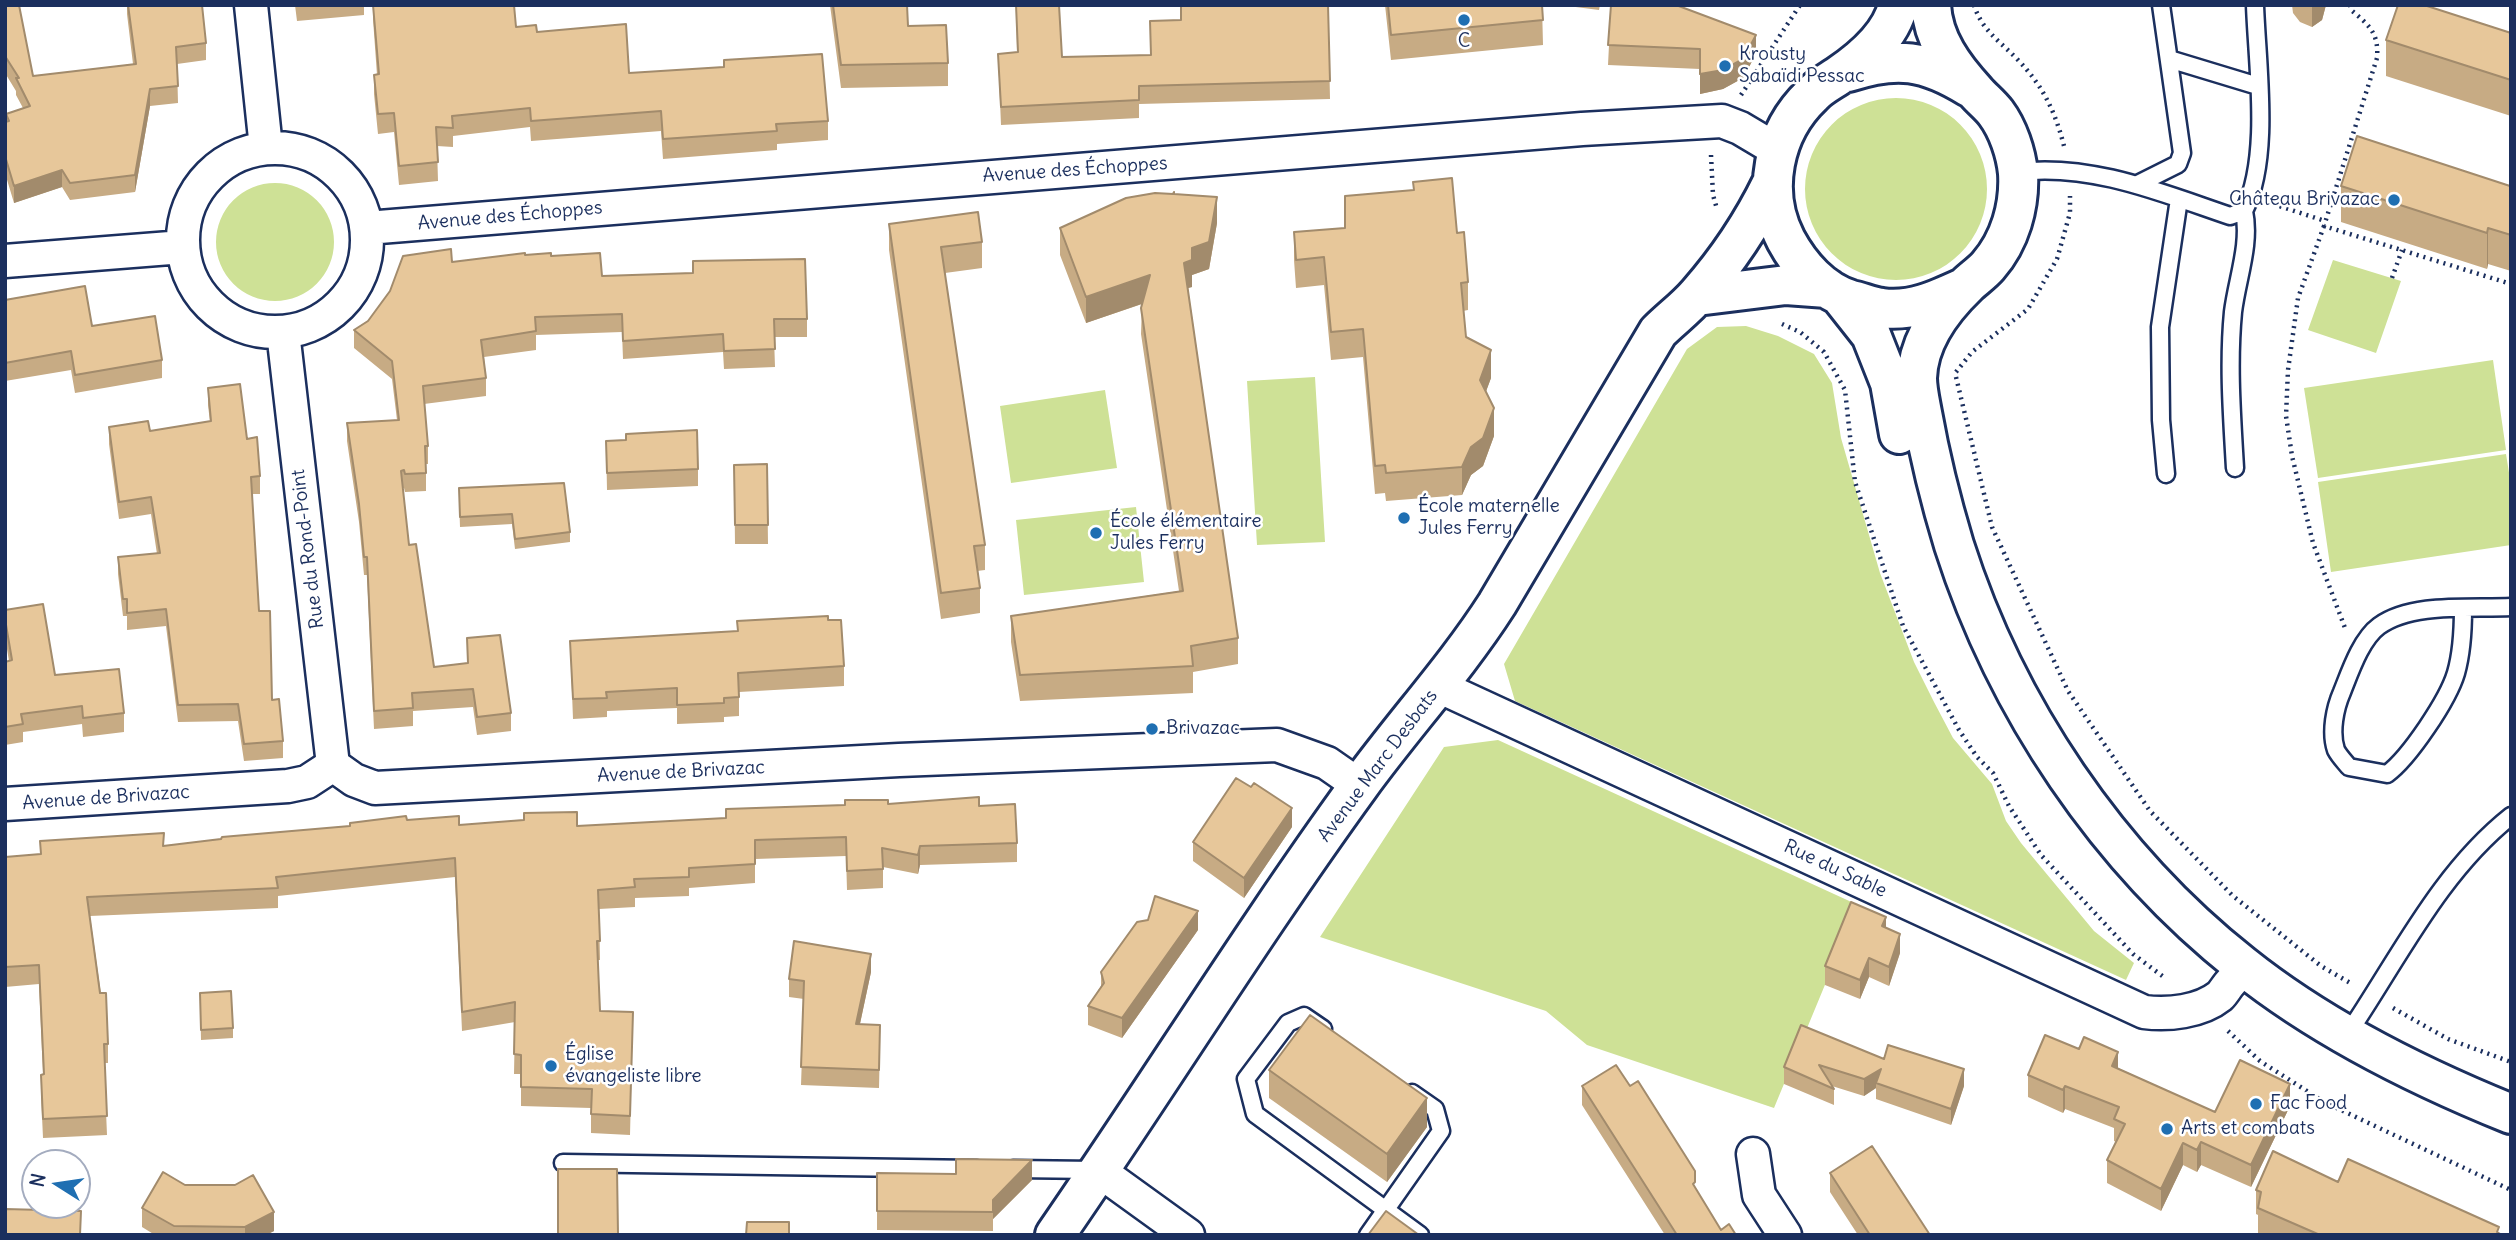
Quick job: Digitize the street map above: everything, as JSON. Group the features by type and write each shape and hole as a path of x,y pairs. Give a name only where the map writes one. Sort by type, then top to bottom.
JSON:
{"main road":[{"path":"1898,5 1882,40 1813,93 1791,119 1774,167 1778,224 1797,260 1834,293 1871,335 1890,383 1902,449 1934,563 1964,638 1993,697 2026,755 2099,853 2140,899 2184,942 2231,982 2284,1023 2336,1056 2434,1106 2511,1137"},
{"path":"1931,5 1940,45 1974,90 1996,113 2011,141 2018,172 2017,205 2007,238 1988,266 1963,289 1928,332 1917,379 1927,442 1942,505 1961,566 2012,684 2044,740 2114,838 2197,926 2243,966 2347,1035 2441,1086 2511,1114"},
{"path":"1841,74 1874,63 1910,62 1944,72 1974,90"},
{"name":"Avenue Marc Desbats","path":"1055,1235 1237,963 1360,786 1470,646 1658,332 1697,296 1752,223 1774,167"},
{"path":"1697,296 1786,285 1834,293 1882,309 1925,305 1963,289"}],"street":[{"path":"251,5 266,148"},
{"name":"Avenue des Échoppes","path":"367,228 1582,129 1722,121 1740,128 1774,167"},
{"path":"266,148 294,149 321,159 343,177 359,201 367,228 366,257 356,285 337,308 312,325 283,332 254,330 228,318 205,300 190,275 183,247 186,218 197,192 215,170 239,155 266,148"},
{"path":"5,261 183,247"},
{"name":"Rue du Rond-Point","path":"283,332 333,765"},
{"name":"Rue du Sable","path":"1438,686 2144,1012 2170,1014 2200,1006 2220,996 2231,982"},
{"name":"Avenue de Brivazac","path":"5,804 288,786 307,782 333,765 355,780 376,788 899,760 1277,746 1327,764 1360,786"},
{"path":"1753,1154 1759,1195 1785,1235"},
{"path":"1098,1170 1188,1235"}],"lane":[{"path":"2138,184 2178,164 2182,153 2161,5"},
{"path":"2235,468 2230,374 2234,312 2248,229 2244,211 2250,199 2260,138 2255,5"},
{"path":"2169,59 2258,86"},
{"path":"2018,172 2043,169 2070,172 2138,184 2230,216 2244,211"},
{"path":"2166,474 2161,420 2160,327 2179,199"},
{"path":"2463,609 2461,652 2455,677 2431,719 2398,766 2386,775 2349,767 2336,750 2333,732 2338,702 2358,654 2377,627 2402,615 2433,609 2511,607"},
{"path":"2347,1035 2429,907 2484,837 2511,816"},
{"path":"1336,1039 1304,1016 1288,1023 1246,1079 1255,1114 1420,1235"},
{"path":"1368,1235 1441,1131 1435,1109 1402,1086"},
{"path":"563,1163 1098,1170"}],"path":[{"path":"2350,5 2351,10 2372,30 2377,41 2376,58 2325,223 2298,298 2288,370 2286,416 2292,456 2313,543 2343,624 2358,654"},
{"path":"2271,203 2402,250 2511,284"},
{"path":"2392,278 2402,250"},
{"path":"1955,373 1992,527 2068,691 2150,811 2233,896 2322,966 2448,1039 2511,1062"}],"green space":[{"path":"1896,98 1931,105 1960,125 1980,154 1987,189 1980,224 1960,253 1931,273 1896,280 1861,273 1832,253 1812,224 1805,189 1812,154 1832,125 1861,105"},
{"path":"275,183 298,187 317,200 330,219 334,242 330,265 317,284 298,297 275,301 252,297 233,284 220,265 216,242 220,219 233,200 252,187"},
{"path":"2333,260 2401,281 2376,353 2308,330"},
{"path":"1746,326 1778,336 1814,354 1832,383 1841,438 1880,573 1914,662 1953,738 1992,784 2006,821 2021,843 2094,931 2134,963 2126,980 1515,701 1504,664 1687,349 1717,327"},
{"path":"2493,360 2506,450 2318,478 2304,388"},
{"path":"1315,377 1325,542 1257,545 1247,381"},
{"path":"1105,390 1117,468 1011,483 1000,406"},
{"path":"2506,454 2511,485 2511,545 2331,572 2318,482"},
{"path":"1136,507 1144,582 1024,595 1016,520"},
{"path":"1498,740 1858,905 1774,1108 1587,1045 1546,1011 1320,937 1444,747"}],"building":[{"path":"5,5 19,5 33,76 136,64 128,5 202,5 206,43 176,47 178,86 150,89 135,175 70,183 62,170 14,186 5,156 5,122 9,121 6,114 30,106 16,78 19,78 5,56"},
{"path":"373,5 514,5 516,27 536,25 537,32 626,24 629,73 724,67 724,60 822,54 828,121 776,124 777,131 663,139 661,111 531,121 530,108 452,116 453,128 436,127 438,162 399,166 394,113 378,114 374,75 379,74"},
{"path":"833,5 907,5 908,26 946,25 948,63 841,65"},
{"path":"1016,5 1059,5 1062,57 1151,55 1150,21 1181,20 1181,5 1328,5 1330,81 1139,86 1139,100 1001,107 998,54 1018,52"},
{"path":"1388,5 1542,5 1543,20 1391,35"},
{"path":"1611,5 1676,5 1756,35 1743,59 1723,70 1700,74 1700,49 1608,45"},
{"path":"2398,5 2424,5 2511,33 2511,80 2386,40"},
{"path":"2357,136 2511,185 2511,235 2488,228 2487,233 2341,186"},
{"path":"1452,178 1457,233 1464,232 1468,282 1461,283 1466,337 1491,350 1480,380 1494,408 1483,438 1471,447 1462,467 1386,473 1385,465 1375,466 1363,329 1331,332 1324,257 1296,260 1294,232 1345,228 1345,196 1414,190 1413,182"},
{"path":"1174,192 1217,197 1209,242 1192,248 1192,260 1184,263 1238,638 1191,646 1193,666 1020,675 1011,616 1183,591 1141,308 1150,275 1086,297 1060,228 1126,198"},
{"path":"978,212 982,242 941,247 985,545 974,546 980,588 941,593 889,224"},
{"path":"451,249 452,262 525,253 551,253 551,256 600,253 602,276 693,273 693,261 805,259 807,319 774,319 775,349 724,351 723,334 623,341 622,314 535,317 536,331 481,340 486,378 423,386 428,446 425,446 426,473 405,474 404,470 401,471 409,545 416,544 434,667 468,663 467,638 500,635 511,713 477,717 473,689 412,693 413,708 374,711 367,557 364,557 347,423 399,420 392,361 354,330 368,321 390,291 403,256"},
{"path":"85,286 92,326 155,316 162,360 75,375 71,351 5,363 5,300"},
{"path":"240,384 247,439 257,437 260,476 251,477 259,611 270,611 272,700 279,699 283,741 244,744 238,704 178,705 166,609 127,613 127,599 123,599 118,557 160,553 151,497 119,502 109,427 148,421 150,431 211,421 208,388"},
{"path":"697,430 698,469 607,473 606,441 626,440 626,434"},
{"path":"767,464 768,525 735,525 734,465"},
{"path":"564,483 570,532 515,539 512,514 460,517 459,488"},
{"path":"43,604 55,675 119,669 124,713 83,718 82,706 21,714 23,724 5,727 5,662 12,660 5,610"},
{"path":"828,616 828,620 841,620 844,666 738,673 739,697 724,698 724,703 677,705 677,688 606,692 607,698 573,699 570,641 738,631 737,621"},
{"path":"1236,778 1251,787 1254,783 1292,808 1244,878 1193,842"},
{"path":"979,797 979,806 1015,804 1017,843 920,846 918,855 882,848 883,869 847,871 846,837 755,840 755,864 689,868 689,877 634,879 635,887 598,890 600,1011 633,1012 630,1116 591,1114 592,1089 521,1087 521,1055 514,1054 515,1002 462,1012 455,858 276,877 278,888 87,897 100,993 106,993 108,1044 104,1044 107,1116 43,1119 41,1075 44,1074 39,965 5,967 5,857 41,854 40,841 164,833 163,846 222,837 350,826 350,823 406,816 407,820 459,816 459,825 524,820 524,813 577,812 577,826 726,818 726,809 845,805 845,800 888,800 888,804"},
{"path":"1155,896 1198,911 1122,1018 1088,1006 1104,983 1101,972 1137,922 1148,920"},
{"path":"1851,902 1886,917 1882,926 1900,934 1889,967 1869,958 1860,980 1825,966"},
{"path":"794,941 871,954 856,1024 880,1025 879,1070 801,1067 804,981 789,979"},
{"path":"231,991 233,1028 201,1030 200,993"},
{"path":"1310,1015 1427,1098 1387,1154 1269,1070"},
{"path":"1801,1025 1884,1059 1888,1045 1964,1069 1951,1109 1876,1083 1881,1069 1864,1079 1819,1065 1834,1089 1784,1067"},
{"path":"2045,1035 2079,1049 2084,1037 2118,1052 2112,1066 2215,1112 2240,1060 2290,1084 2251,1165 2201,1142 2197,1150 2183,1143 2161,1189 2107,1160 2125,1124 2114,1119 2119,1107 2065,1086 2063,1090 2028,1075"},
{"path":"1616,1065 1630,1086 1638,1081 1695,1171 1693,1184 1721,1230 1729,1224 1736,1235 1677,1235 1582,1086"},
{"path":"1872,1146 1930,1235 1870,1235 1830,1173"},
{"path":"2273,1151 2338,1182 2348,1159 2499,1227 2497,1232 2502,1235 2320,1235 2258,1208 2261,1192 2256,1190"},
{"path":"956,1159 1032,1160 993,1200 993,1212 877,1211 877,1173 956,1174"},
{"path":"558,1169 617,1169 618,1234 558,1234"},
{"path":"163,1172 185,1185 235,1185 253,1175 274,1212 245,1227 174,1226 142,1208"},
{"path":"5,1209 21,1209 21,1219 81,1219 80,1235 5,1235"},
{"path":"1386,1211 1419,1235 1368,1235"},
{"path":"747,1222 789,1222 789,1235 746,1235"}],"place":[{"name":"C","path":"1464,20"},
{"name":"Krousty Sabaïdi Pessac","path":"1725,66"},
{"name":"Château Brivazac","path":"2394,200"},
{"name":"École maternelle Jules Ferry","path":"1404,518"},
{"name":"École élémentaire Jules Ferry","path":"1096,533"},
{"name":"Brivazac","path":"1152,729"},
{"name":"Église évangeliste libre","path":"551,1066"},
{"name":"Fac Food","path":"2256,1104"},
{"name":"Arts et combats","path":"2167,1129"}]}
